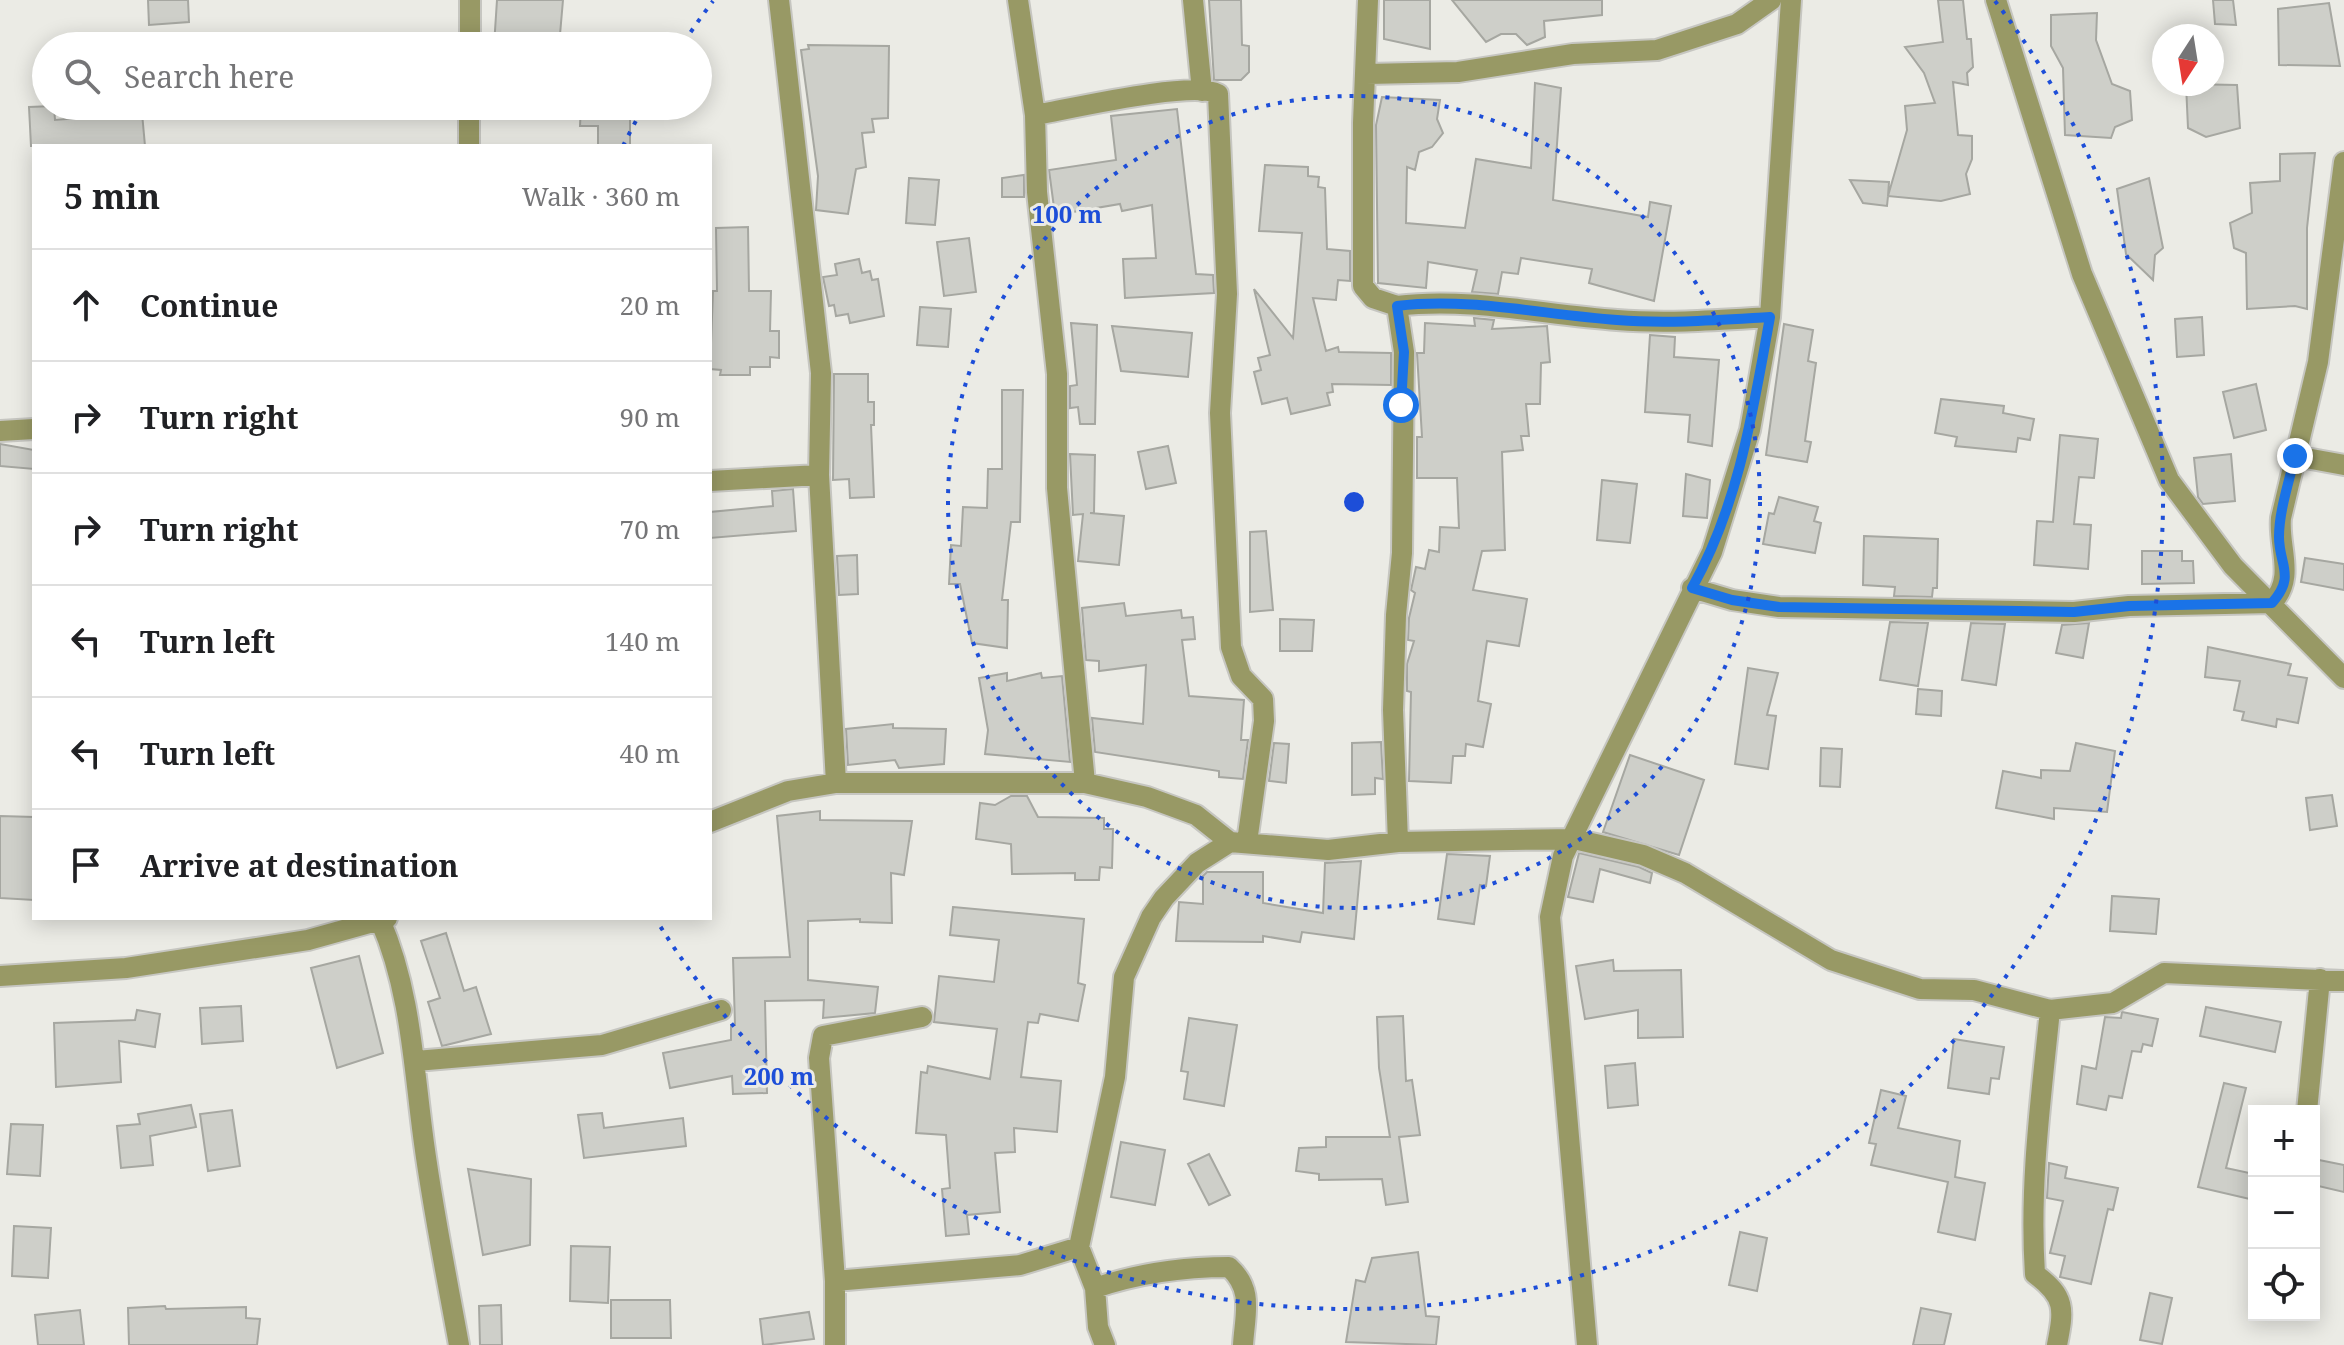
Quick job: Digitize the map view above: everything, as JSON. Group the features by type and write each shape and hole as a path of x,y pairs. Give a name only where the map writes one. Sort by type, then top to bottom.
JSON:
{"street":[{"path":"470,0 470,32"},
{"path":"779,0 821,373 819,475 836,783"},
{"path":"1018,0 1035,115 1037,192 1057,374 1057,488 1085,783"},
{"path":"1193,0 1202,91"},
{"path":"1368,0 1363,123 1363,286 1373,298 1397,306 1420,303 1526,309 1617,320 1690,322 1770,317"},
{"path":"1367,74 1458,72 1573,54 1657,50 1737,24 1771,0"},
{"path":"1587,1345 1550,917 1563,856 1712,552 1732,497 1750,430 1770,317 1791,0"},
{"path":"1998,0 2082,274 2169,480 2233,566 2344,678"},
{"path":"1035,115 1185,90 1218,94 1227,294 1220,413 1231,647 1241,676 1263,699 1264,721 1238,842"},
{"path":"469,120 469,144"},
{"path":"2272,603 2283,585 2287,568 2279,539 2318,362 2344,162"},
{"path":"1397,306 1404,352 1402,553 1396,615 1393,710 1398,842"},
{"path":"0,431 32,429"},
{"path":"2295,456 2344,465"},
{"path":"712,481 819,475"},
{"path":"1692,588 1732,600 1779,607 2074,612 2129,606 2272,603"},
{"path":"712,821 788,791 836,783 1085,783 1147,797 1196,815 1238,842 1328,850 1398,842 1574,839 1643,855 1685,873 1831,960 1920,989 1974,990 2050,1010 2113,1003 2164,973 2344,981"},
{"path":"1105,1345 1098,1327 1095,1288 1079,1247 1110,1105 1124,977 1151,917 1164,898 1197,863 1238,842"},
{"path":"0,976 16,978 126,968 308,940 375,920 394,951 416,1061 430,1182 459,1345"},
{"path":"2308,1105 2320,979"},
{"path":"416,1061 602,1045 721,1010"},
{"path":"2050,1010 2033,1176 2034,1255 2035,1274 2053,1287 2062,1302 2057,1345"},
{"path":"835,1345 835,1281 819,1058 823,1036 922,1017"},
{"path":"835,1281 1020,1265 1079,1247"},
{"path":"1095,1288 1128,1277 1180,1269 1229,1267 1243,1280 1247,1297 1243,1345"}],"building":[{"path":"148,0 188,0 189,22 149,25"},
{"path":"497,0 563,0 560,32 495,32"},
{"path":"1209,0 1241,0 1242,45 1249,46 1249,72 1241,80 1214,80"},
{"path":"1384,0 1430,0 1430,49 1384,39"},
{"path":"1452,0 1602,0 1602,15 1544,21 1545,37 1527,45 1516,34 1501,34 1486,42"},
{"path":"1938,0 1963,0 1973,67 1967,73 1968,85 1953,82 1958,135 1972,136 1972,159 1966,174 1970,194 1941,201 1888,196 1907,130 1905,106 1935,103 1924,73 1905,47 1943,42"},
{"path":"2213,0 2233,0 2236,25 2215,24"},
{"path":"2329,3 2340,66 2279,65 2278,9"},
{"path":"2097,13 2096,40 2112,84 2130,91 2132,120 2115,127 2111,138 2065,135 2063,68 2051,46 2051,15"},
{"path":"808,45 889,46 888,118 872,119 874,132 862,133 866,167 856,169 848,214 816,210 818,176 801,50 809,49"},
{"path":"1535,83 1561,88 1553,200 1648,217 1650,202 1671,206 1654,301 1589,283 1592,269 1521,258 1518,274 1502,272 1498,294 1472,292 1477,270 1428,262 1426,288 1378,283 1376,125 1382,97 1440,100 1437,119 1443,133 1432,147 1419,152 1415,170 1407,167 1406,223 1465,228 1476,159 1531,168"},
{"path":"2224,85 2237,85 2240,128 2206,137 2188,128 2187,96 2224,96"},
{"path":"29,107 32,107 32,120 143,120 145,144 31,146"},
{"path":"1177,109 1196,274 1213,275 1214,293 1125,298 1123,259 1156,258 1152,205 1122,211 1120,204 1055,215 1049,170 1116,160 1111,116"},
{"path":"580,120 630,120 630,144 598,144 598,126 580,126"},
{"path":"2315,153 2307,228 2307,309 2295,306 2247,309 2246,253 2234,248 2230,223 2252,213 2250,183 2280,181 2280,154"},
{"path":"1265,165 1308,167 1308,176 1319,177 1318,187 1325,188 1327,249 1350,251 1350,281 1338,280 1336,300 1313,298 1326,351 1338,347 1339,352 1391,353 1391,385 1332,384 1333,392 1327,393 1330,405 1291,414 1287,398 1262,404 1254,372 1261,370 1258,358 1270,355 1254,289 1293,338 1302,233 1259,231"},
{"path":"1024,175 1024,197 1002,197 1002,178"},
{"path":"909,178 939,180 935,225 906,223"},
{"path":"2149,178 2163,248 2155,255 2153,280 2126,254 2117,189"},
{"path":"1850,180 1889,182 1887,206 1863,203"},
{"path":"748,227 749,291 771,291 770,331 779,331 779,358 770,357 770,367 750,367 750,375 720,375 721,370 712,369 713,291 717,291 716,228"},
{"path":"969,238 976,292 944,296 937,242"},
{"path":"859,259 862,273 870,271 872,280 878,279 884,316 850,323 848,314 836,316 834,305 829,306 823,277 837,275 835,264"},
{"path":"920,307 951,309 948,347 917,345"},
{"path":"2202,317 2204,355 2177,357 2175,319"},
{"path":"1474,318 1494,320 1492,329 1547,326 1550,362 1541,363 1540,404 1526,404 1529,436 1521,436 1523,450 1502,452 1505,550 1482,551 1473,590 1527,599 1519,646 1487,641 1478,701 1491,704 1483,747 1466,744 1465,756 1453,756 1451,783 1409,781 1411,692 1407,691 1407,664 1414,641 1408,640 1415,593 1411,590 1416,567 1425,569 1429,550 1439,552 1440,527 1459,528 1457,478 1417,478 1417,437 1422,437 1417,353 1424,353 1425,323 1475,326"},
{"path":"1071,323 1097,325 1095,424 1080,424 1078,407 1070,408 1070,386 1077,385"},
{"path":"1784,324 1813,330 1808,361 1816,363 1805,441 1811,442 1807,462 1766,455"},
{"path":"1112,326 1192,333 1188,377 1121,371"},
{"path":"1650,335 1675,337 1674,357 1719,360 1712,446 1688,442 1690,415 1645,412"},
{"path":"834,374 868,374 868,402 874,402 874,425 871,425 874,497 850,498 849,479 833,480"},
{"path":"2256,384 2266,430 2234,438 2223,392"},
{"path":"1002,390 1023,390 1020,522 1011,522 1002,600 1008,600 1007,648 972,643 960,584 949,584 951,545 961,546 963,507 987,508 988,469 1002,469"},
{"path":"1941,399 2004,406 2003,413 2034,419 2030,440 2018,438 2016,452 1955,446 1957,437 1935,433"},
{"path":"2060,435 2098,439 2094,478 2079,477 2074,524 2091,525 2088,569 2034,565 2037,521 2053,522"},
{"path":"0,444 32,450 32,469 0,466"},
{"path":"1168,446 1176,483 1146,489 1138,452"},
{"path":"1070,454 1095,455 1094,513 1090,513 1124,516 1119,565 1078,561 1083,514 1073,515"},
{"path":"2231,454 2235,501 2203,504 2198,497 2194,458"},
{"path":"1686,474 1710,480 1707,518 1683,516"},
{"path":"1602,480 1637,484 1630,543 1597,540"},
{"path":"793,489 796,531 712,538 712,512 773,506 772,491"},
{"path":"1779,497 1818,507 1814,521 1821,523 1815,553 1763,544 1769,513 1774,514"},
{"path":"1266,531 1273,610 1250,612 1250,532"},
{"path":"1864,536 1938,539 1937,588 1933,588 1932,597 1894,596 1895,587 1863,585"},
{"path":"2142,551 2182,551 2182,561 2193,561 2194,583 2142,584"},
{"path":"857,555 858,594 839,595 837,556"},
{"path":"2305,558 2344,564 2344,590 2301,582"},
{"path":"1124,603 1126,616 1181,610 1182,618 1193,617 1195,639 1182,640 1189,696 1244,700 1241,740 1248,740 1243,779 1219,777 1219,771 1095,752 1092,718 1143,724 1146,665 1099,671 1099,661 1086,660 1082,608"},
{"path":"1280,619 1314,620 1312,651 1280,651"},
{"path":"1890,622 1928,623 1918,686 1880,680"},
{"path":"1971,623 2005,624 1996,685 1962,680"},
{"path":"2089,623 2083,658 2056,653 2062,625"},
{"path":"2208,647 2291,664 2288,675 2307,678 2298,723 2277,719 2276,727 2242,720 2244,712 2234,710 2240,681 2205,677"},
{"path":"1748,668 1778,673 1767,715 1776,716 1768,769 1735,764"},
{"path":"1007,673 1007,681 1041,673 1042,678 1062,676 1070,762 985,754 988,730 979,678"},
{"path":"1918,689 1942,691 1941,716 1916,714"},
{"path":"893,724 893,728 946,729 944,764 899,768 895,760 848,765 846,729"},
{"path":"1381,742 1383,779 1375,778 1375,794 1352,795 1352,743"},
{"path":"1274,743 1289,744 1286,783 1269,781"},
{"path":"2076,743 2115,751 2107,812 2054,808 2054,819 1996,808 2003,771 2041,778 2041,770 2070,771"},
{"path":"1821,748 1842,749 1840,787 1820,786"},
{"path":"1630,755 1704,780 1679,855 1603,832"},
{"path":"2332,795 2337,826 2310,830 2306,798"},
{"path":"1011,796 1027,796 1038,817 1104,818 1104,829 1113,829 1112,868 1100,867 1099,880 1075,880 1075,873 1012,874 1011,844 976,839 980,803 995,805"},
{"path":"820,811 820,820 912,821 904,875 891,873 892,923 860,922 860,919 808,921 808,980 878,987 875,1013 823,1018 824,1000 765,1001 767,1093 733,1094 732,1076 670,1088 663,1053 731,1040 731,1025 735,1025 733,958 790,957 777,816"},
{"path":"0,816 32,817 32,900 0,898"},
{"path":"1579,853 1639,867 1652,873 1650,883 1600,869 1593,902 1568,897"},
{"path":"1447,854 1490,856 1486,886 1480,885 1474,924 1438,919"},
{"path":"1361,861 1354,939 1302,932 1300,942 1263,936 1263,942 1176,941 1179,902 1203,904 1203,876 1207,872 1263,872 1263,903 1323,913 1325,863"},
{"path":"2112,896 2159,899 2156,934 2110,931"},
{"path":"953,907 1084,919 1078,983 1085,985 1078,1021 1040,1014 1038,1023 1028,1022 1021,1077 1061,1081 1057,1132 1014,1128 1015,1152 995,1153 1000,1212 967,1215 969,1234 946,1236 942,1189 950,1188 946,1135 916,1133 921,1072 927,1073 928,1066 990,1079 997,1029 934,1022 939,976 994,982 999,940 950,935"},
{"path":"446,933 464,991 476,987 491,1034 442,1046 428,1002 440,998 421,941"},
{"path":"359,956 383,1053 337,1068 311,968"},
{"path":"1613,960 1614,971 1681,970 1683,1037 1638,1038 1638,1010 1585,1019 1576,966"},
{"path":"241,1006 243,1041 202,1044 200,1008"},
{"path":"2206,1007 2281,1022 2275,1052 2200,1036"},
{"path":"137,1010 160,1014 155,1047 119,1041 121,1082 56,1087 54,1023 135,1020"},
{"path":"2122,1012 2158,1019 2152,1046 2143,1044 2141,1052 2132,1051 2122,1098 2109,1096 2106,1110 2077,1104 2082,1066 2096,1069 2105,1017 2121,1018"},
{"path":"1403,1016 1406,1081 1412,1080 1420,1135 1399,1137 1408,1202 1386,1205 1382,1179 1319,1180 1319,1174 1296,1171 1299,1148 1326,1147 1326,1137 1390,1137 1379,1068 1377,1017"},
{"path":"1189,1018 1237,1025 1224,1106 1184,1099 1188,1072 1181,1071"},
{"path":"1954,1039 2004,1047 1999,1079 1991,1078 1989,1094 1948,1088"},
{"path":"1635,1063 1638,1105 1608,1108 1605,1066"},
{"path":"2224,1083 2246,1088 2226,1168 2248,1173 2248,1199 2198,1187"},
{"path":"1881,1090 1906,1096 1898,1128 1960,1141 1955,1177 1985,1183 1975,1240 1938,1232 1948,1182 1871,1165 1876,1144 1869,1143"},
{"path":"191,1105 196,1127 150,1136 153,1165 121,1168 117,1126 140,1124 138,1114"},
{"path":"232,1110 240,1166 208,1171 200,1114"},
{"path":"602,1113 604,1128 683,1118 686,1146 584,1158 578,1115"},
{"path":"11,1124 43,1125 40,1176 7,1174"},
{"path":"1121,1142 1165,1150 1155,1205 1111,1197"},
{"path":"1209,1154 1230,1195 1209,1205 1188,1164"},
{"path":"2320,1160 2344,1165 2344,1192 2320,1186"},
{"path":"2049,1163 2067,1167 2065,1178 2118,1188 2113,1210 2108,1209 2091,1284 2060,1277 2065,1256 2050,1253 2063,1201 2047,1198"},
{"path":"468,1169 531,1179 530,1245 483,1255"},
{"path":"14,1226 51,1228 48,1278 12,1276"},
{"path":"1740,1232 1767,1238 1757,1291 1729,1285"},
{"path":"571,1246 610,1247 608,1303 570,1301"},
{"path":"1418,1252 1426,1316 1439,1317 1436,1345 1346,1342 1356,1280 1365,1282 1372,1258"},
{"path":"2150,1293 2172,1298 2162,1344 2140,1340"},
{"path":"611,1300 670,1300 671,1338 611,1338"},
{"path":"501,1305 502,1345 480,1345 479,1306"},
{"path":"165,1306 166,1309 246,1307 246,1318 260,1319 257,1345 129,1345 128,1308"},
{"path":"1921,1308 1951,1314 1944,1345 1913,1345"},
{"path":"80,1310 84,1345 38,1345 35,1315"},
{"path":"809,1312 814,1339 763,1345 760,1319"}],"route":[{"path":"1401,405 1404,352 1397,306 1420,303 1526,309 1617,320 1690,322 1770,317 1750,430 1732,497 1712,552 1692,588 1732,600 1779,607 2074,612 2129,606 2272,603 2283,585 2287,568 2279,539 2295,456"}]}
